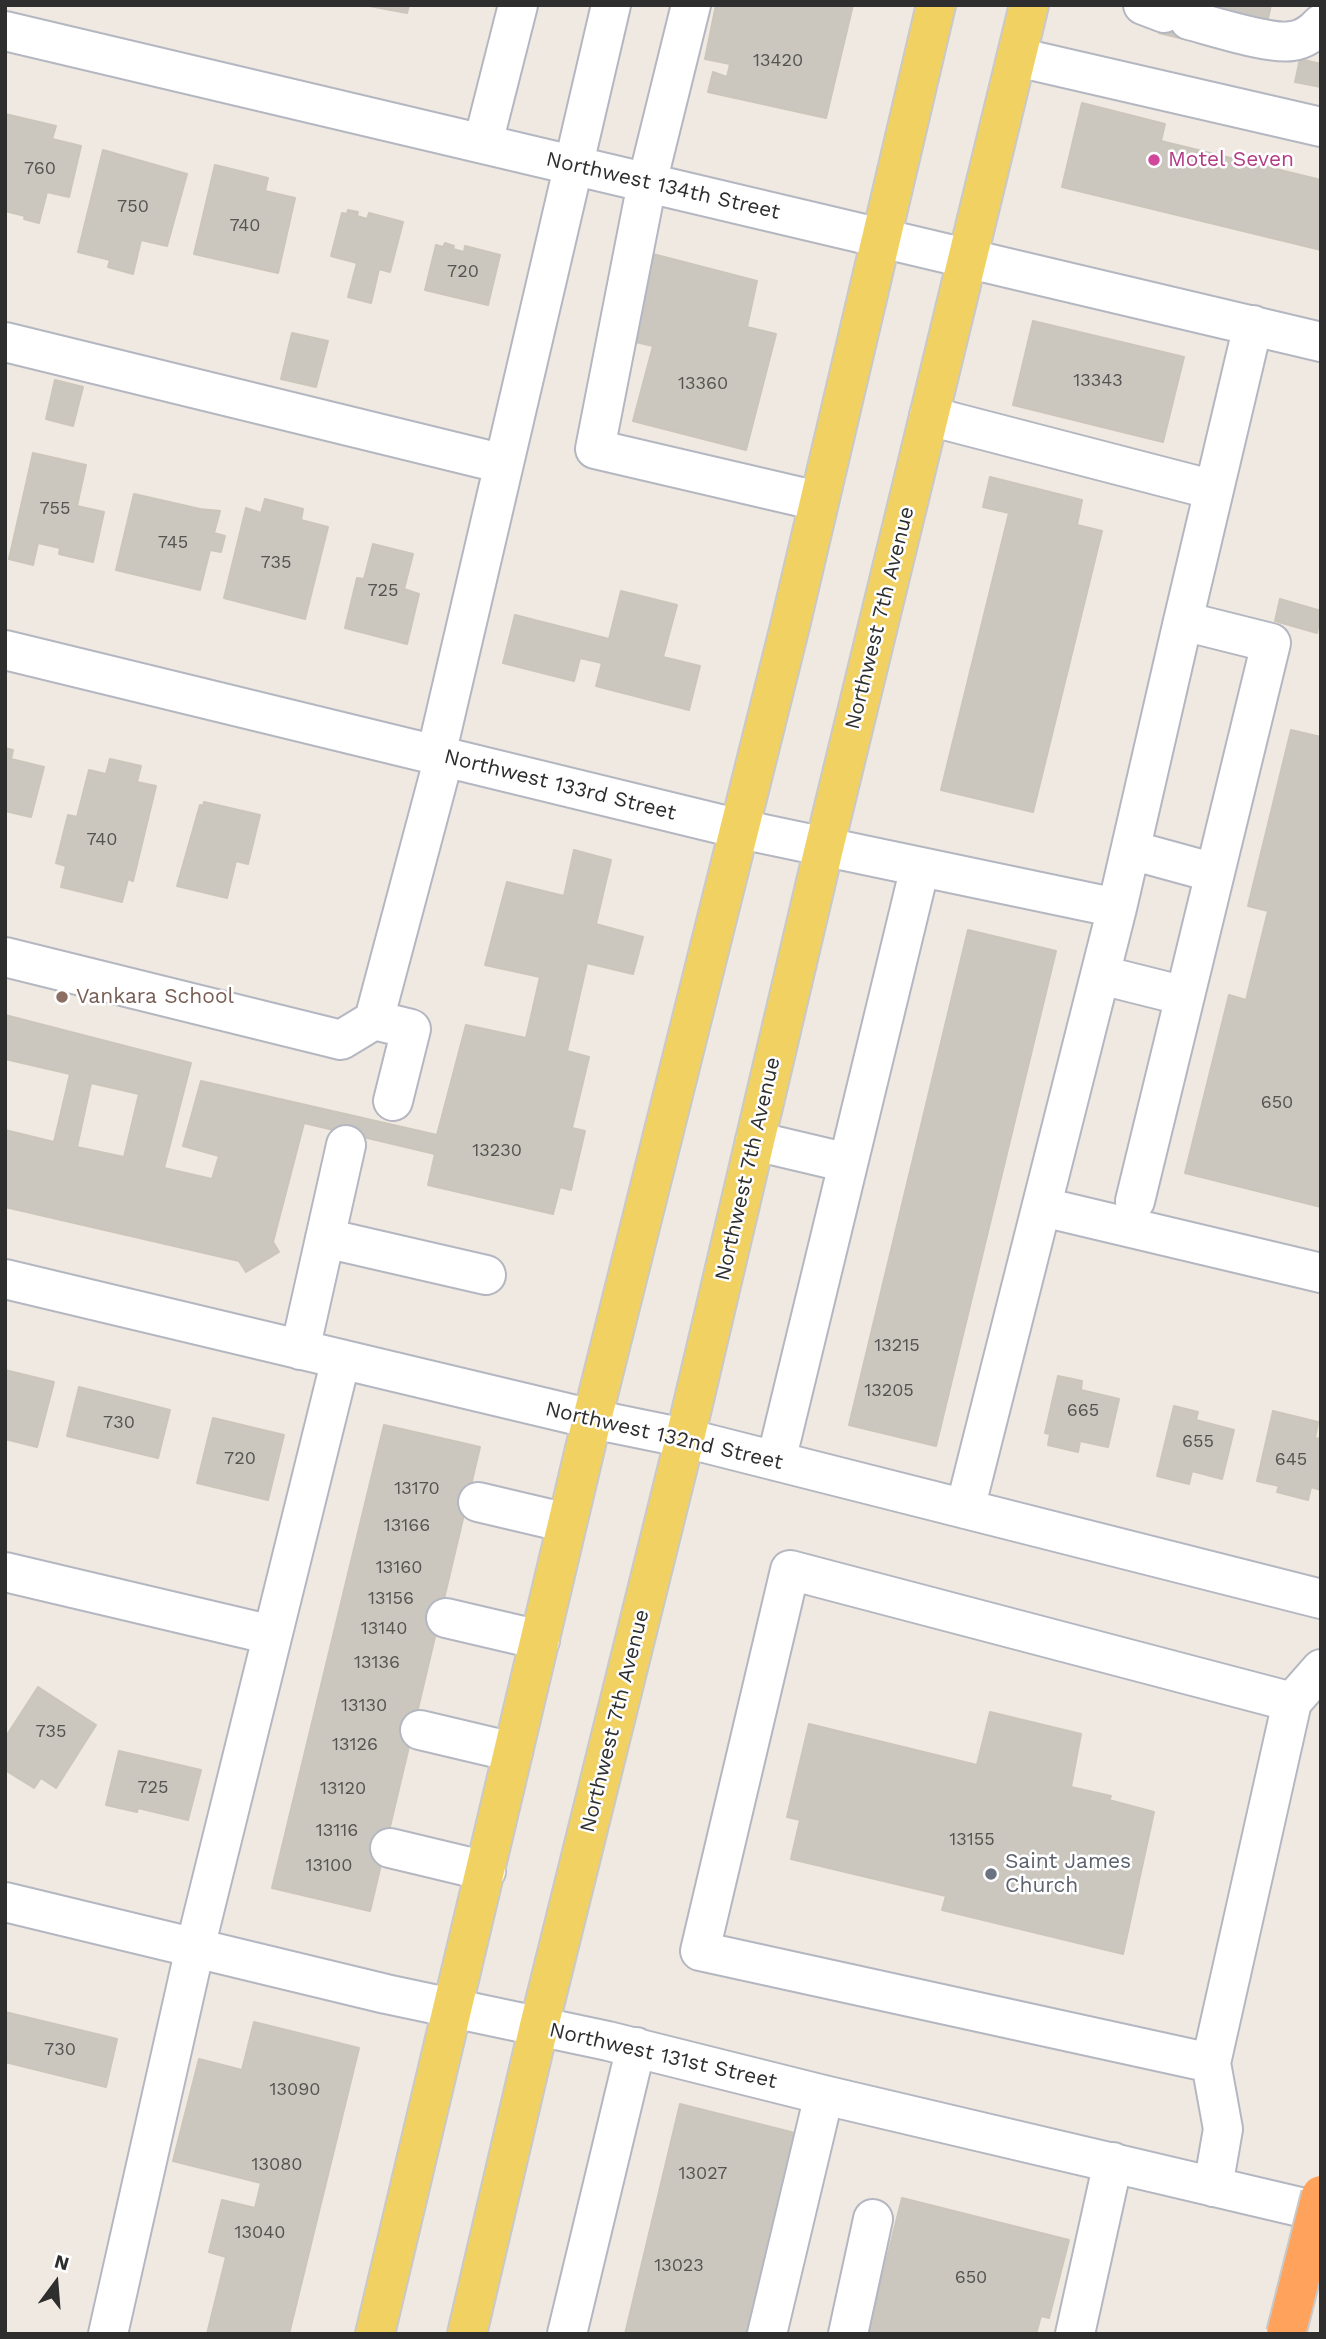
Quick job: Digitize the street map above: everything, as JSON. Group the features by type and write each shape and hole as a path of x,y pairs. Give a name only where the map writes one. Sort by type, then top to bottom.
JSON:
{"highway":[{"path":"1286,2334 1321,2196"}],"main road":[{"path":"375,2334 592,1419 790,626 936,5"},
{"name":"Northwest 7th Avenue","path":"467,2334 538,2026 685,1438 824,848 1029,5"}],"street":[{"path":"482,143 518,5"},
{"path":"5,957 341,1040 374,1020 440,756 504,464 611,5"},
{"path":"691,5 647,183 595,449 818,501"},
{"path":"1165,13 1263,38 1293,41 1313,32 1321,24"},
{"name":"Northwest 134th Street","path":"5,31 1321,342"},
{"path":"1017,57 1321,127"},
{"path":"965,1509 1101,975 1253,325"},
{"path":"5,342 504,464"},
{"path":"929,416 1214,490"},
{"path":"1135,1201 1271,643 1183,621"},
{"name":"Northwest 133rd Street","path":"5,650 740,829 1117,908"},
{"path":"1131,850 1215,873"},
{"path":"776,1461 920,867"},
{"path":"1101,975 1185,996"},
{"path":"374,1020 411,1029 393,1101"},
{"path":"755,1141 848,1163"},
{"path":"300,1350 346,1145"},
{"path":"1043,1207 1321,1273"},
{"path":"325,1238 486,1272"},
{"name":"Northwest 132nd Street","path":"5,1279 592,1419 685,1438 1321,1600"},
{"path":"108,2334 195,1948 341,1359"},
{"path":"478,1502 567,1523"},
{"path":"1211,2063 700,1951 790,1570 1292,1702"},
{"path":"5,1572 271,1636"},
{"path":"446,1618 540,1640"},
{"path":"1213,2187 1223,2129 1211,2063 1292,1702 1321,1669"},
{"path":"420,1730 513,1752"},
{"path":"390,1848 486,1871"},
{"name":"Northwest 131st Street","path":"5,1902 386,1994 636,2047 824,2095 1321,2212"},
{"path":"567,2334 636,2047"},
{"path":"767,2334 824,2095"},
{"path":"1075,2334 1113,2162"},
{"path":"848,2334 873,2219"}],"building":[{"path":"364,5 409,5 407,13"},
{"path":"716,5 853,5 826,118 708,92 713,72 727,77 730,64 705,59"},
{"path":"1165,5 1271,5 1266,27 1184,39 1159,33"},
{"path":"1300,59 1321,64 1321,87 1295,82"},
{"name":"Motel Seven","path":"1082,103 1165,124 1161,141 1321,180 1321,250 1062,187"},
{"path":"5,114 56,126 52,139 81,146 69,197 47,192 39,223 5,211"},
{"path":"103,150 187,174 167,246 141,240 133,274 108,267 110,260 78,252"},
{"path":"215,165 268,178 265,191 295,198 278,273 194,254"},
{"path":"348,210 358,212 357,216 367,219 369,213 403,222 390,272 379,269 371,303 348,297 357,263 331,256 342,213 347,214"},
{"path":"445,243 464,252 465,246 500,255 488,305 425,290 436,245 443,247"},
{"path":"649,253 757,281 747,327 776,334 746,450 633,421 653,346 631,341"},
{"path":"1033,321 1184,357 1163,442 1013,405"},
{"path":"292,333 328,341 316,387 281,379"},
{"path":"55,380 83,387 73,426 46,419"},
{"path":"33,453 86,465 77,506 104,512 93,562 59,554 60,548 38,543 33,565 9,559"},
{"path":"990,477 1082,500 1077,525 1102,531 1033,812 941,790 1009,513 983,507"},
{"path":"134,494 220,511 214,533 225,536 221,552 210,550 200,590 116,570"},
{"path":"265,499 303,509 301,520 328,527 305,619 224,598 246,508 261,513"},
{"path":"373,544 413,554 404,589 419,594 407,644 345,628 357,578 364,579"},
{"path":"621,591 677,605 663,657 700,666 689,710 596,686 602,663 580,658 574,681 503,663 515,615 609,639"},
{"path":"1280,599 1321,611 1317,633 1275,621"},
{"path":"1291,730 1321,737 1321,1207 1185,1173 1229,995 1246,1000 1268,911 1248,906"},
{"path":"5,748 13,750 11,759 44,767 31,817 5,811"},
{"path":"110,759 141,766 137,782 156,786 133,881 128,879 122,902 61,887 66,866 56,863 68,815 77,817 89,770 106,774"},
{"path":"204,802 260,815 248,864 236,861 227,898 177,886 200,805 203,806"},
{"path":"574,850 611,860 596,924 643,937 633,974 587,963 567,1051 589,1057 572,1128 585,1131 571,1190 560,1187 553,1214 428,1185 435,1154 304,1123 273,1242 279,1252 246,1272 239,1261 5,1207 5,1130 54,1142 70,1074 5,1059 5,1015 191,1063 164,1168 212,1179 219,1156 183,1146 201,1081 437,1135 466,1025 526,1038 540,977 485,965 507,882 564,896","holes":["91,1083 139,1094 124,1157 77,1147"]},
{"path":"968,930 1056,951 936,1446 849,1425"},
{"path":"5,1370 54,1382 37,1447 5,1439"},
{"path":"1058,1376 1082,1381 1081,1390 1119,1399 1108,1447 1080,1441 1078,1452 1048,1445 1050,1434 1045,1433"},
{"path":"79,1387 170,1410 158,1458 67,1436"},
{"path":"1174,1406 1198,1412 1196,1420 1234,1430 1222,1479 1192,1471 1189,1484 1157,1476"},
{"path":"1273,1411 1318,1422 1315,1438 1321,1439 1321,1490 1311,1487 1308,1500 1277,1492 1279,1486 1257,1481"},
{"path":"213,1418 284,1435 268,1500 197,1483"},
{"path":"384,1425 480,1447 370,1911 272,1888"},
{"path":"38,1687 96,1725 56,1788 41,1778 34,1788 5,1770 5,1738"},
{"path":"990,1712 1081,1734 1071,1787 1111,1796 1109,1800 1154,1812 1123,1954 942,1910 946,1896 791,1859 800,1820 787,1817 809,1724 977,1765"},
{"path":"119,1751 201,1770 188,1820 138,1808 137,1812 106,1805"},
{"path":"5,2012 117,2039 106,2087 5,2062"},
{"path":"254,2022 359,2048 289,2334 207,2334 226,2257 209,2252 222,2200 255,2208 261,2183 173,2161 199,2059 242,2070"},
{"path":"680,2104 799,2134 751,2334 625,2334"},
{"path":"902,2198 1069,2240 1049,2318 1041,2316 1036,2334 868,2334"}],"place":[{"name":"Motel Seven","path":"1154,160"},
{"name":"Vankara School","path":"62,997"},
{"name":"Saint James Church","path":"991,1874"}]}
